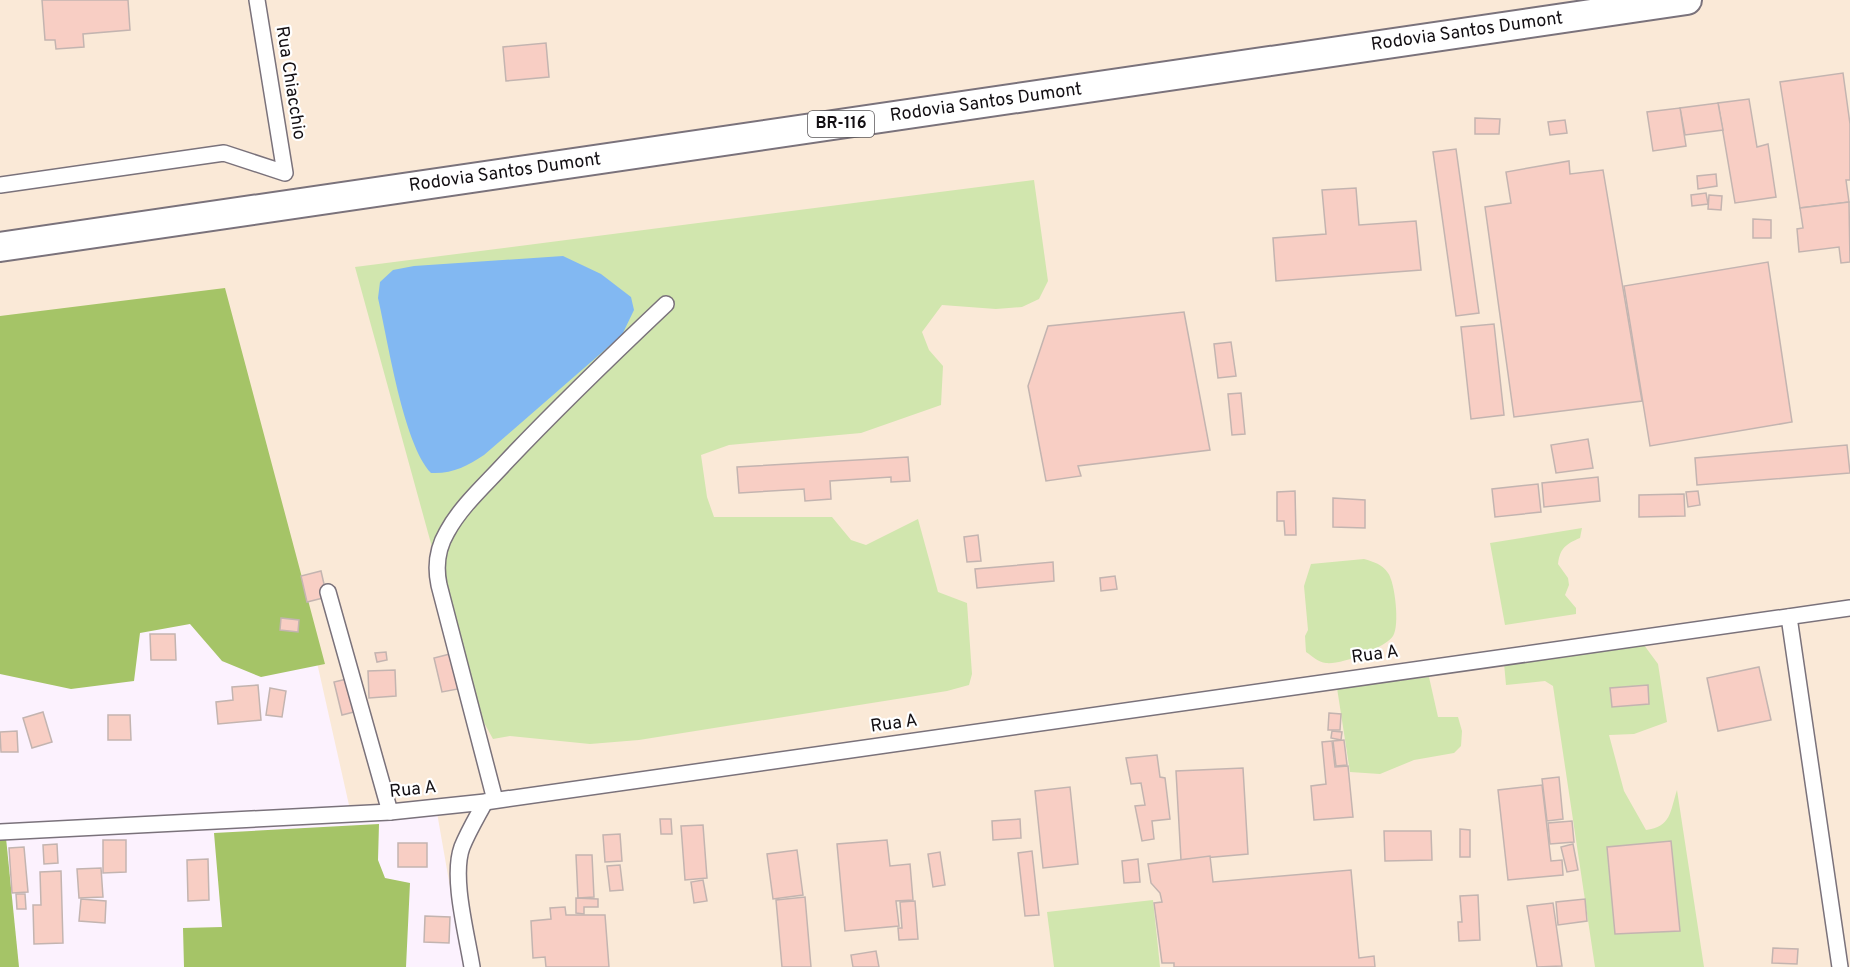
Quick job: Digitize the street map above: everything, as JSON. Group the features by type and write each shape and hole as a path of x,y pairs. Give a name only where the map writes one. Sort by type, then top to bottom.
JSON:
{"highway":[{"name":"Rodovia Santos Dumont","path":"0,247 1687,0"}],"street":[{"name":"Rua Chiacchio","path":"0,185 224,153 285,173 257,0"},
{"path":"472,967 459,860 462,847 490,801 439,585 436,569 440,547 447,531 471,500 572,392 666,304"},
{"path":"327,592 390,812"},
{"name":"Rua A","path":"0,832 390,812 490,801 1850,608"},
{"path":"1789,617 1840,967"}],"shaded area":[{"path":"0,0 1850,0 1850,967 464,967 436,807 351,814 287,529 0,557"}],"green space":[{"path":"1034,180 1048,281 1039,299 1022,307 996,309 942,305 922,332 929,350 943,366 941,405 861,433 729,445 701,455 707,497 714,517 832,517 851,540 866,545 918,519 938,592 967,603 972,674 969,685 947,691 639,740 590,744 510,736 493,739 482,719 463,660 355,267"},
{"path":"225,288 325,664 261,677 222,661 190,624 140,633 134,681 71,689 0,674 0,316"},
{"path":"1582,528 1580,538 1562,550 1558,564 1568,578 1569,585 1565,595 1576,608 1576,614 1505,625 1490,543"},
{"path":"1364,559 1380,565 1391,578 1396,614 1393,636 1381,646 1342,661 1326,663 1315,659 1306,652 1305,636 1308,630 1304,586 1311,564"},
{"path":"1644,645 1658,664 1667,722 1634,734 1609,735 1624,791 1646,830 1665,822 1671,812 1677,790 1704,967 1595,967 1553,686 1545,681 1506,685 1504,663"},
{"path":"1429,677 1438,717 1458,717 1462,731 1461,746 1454,753 1414,760 1380,774 1350,772 1337,688"},
{"path":"379,824 378,860 385,878 410,883 406,967 184,967 183,928 222,927 214,833"},
{"path":"6,838 19,967 0,967 0,839"},
{"path":"1153,900 1160,967 1054,967 1047,912"}],"water":[{"path":"563,256 601,274 631,297 634,310 622,335 484,455 459,468 431,473 421,459 412,439 398,390 378,298 380,282 393,270 414,266"}],"building":[{"path":"42,0 128,0 130,30 83,34 84,47 56,49 55,40 45,40"},
{"path":"546,43 549,77 506,81 503,47"},
{"path":"1843,73 1850,124 1850,180 1846,180 1849,202 1800,208 1780,82"},
{"path":"1749,99 1757,147 1768,144 1776,197 1735,203 1718,103"},
{"path":"1718,103 1723,130 1685,135 1680,108"},
{"path":"1680,108 1686,146 1653,151 1647,112"},
{"path":"1475,118 1500,119 1499,134 1475,134"},
{"path":"1565,120 1567,133 1550,135 1548,122"},
{"path":"1456,149 1479,313 1456,316 1433,152"},
{"path":"1569,161 1570,174 1603,170 1642,401 1514,417 1485,207 1511,203 1506,172"},
{"path":"1716,174 1717,186 1698,189 1697,176"},
{"path":"1356,188 1359,225 1416,221 1421,270 1276,281 1273,238 1326,234 1322,190"},
{"path":"1706,193 1708,204 1692,206 1691,195"},
{"path":"1709,195 1722,196 1721,210 1708,209"},
{"path":"1849,202 1850,262 1841,263 1839,247 1799,252 1797,229 1803,228 1800,208"},
{"path":"1753,219 1771,220 1771,238 1753,238"},
{"path":"1768,262 1792,422 1650,446 1624,286"},
{"path":"1184,312 1210,450 1078,466 1081,476 1046,481 1028,386 1048,326"},
{"path":"1494,324 1504,415 1471,419 1461,327"},
{"path":"1231,342 1236,376 1218,378 1214,344"},
{"path":"1241,393 1245,434 1232,435 1228,394"},
{"path":"1588,439 1593,468 1556,473 1551,445"},
{"path":"1847,445 1850,473 1697,485 1695,458"},
{"path":"908,457 910,481 891,482 891,477 830,481 831,499 805,501 804,489 739,493 737,467"},
{"path":"1598,477 1600,501 1544,507 1542,483"},
{"path":"1538,484 1541,512 1495,517 1492,489"},
{"path":"1295,491 1296,535 1285,535 1284,521 1277,521 1277,492"},
{"path":"1698,491 1700,505 1688,507 1686,492"},
{"path":"1684,494 1685,516 1639,517 1639,495"},
{"path":"1333,498 1365,500 1365,528 1333,527"},
{"path":"978,535 981,561 967,562 964,537"},
{"path":"1053,562 1054,581 977,588 975,569"},
{"path":"321,571 327,597 307,602 301,576"},
{"path":"1115,576 1117,589 1101,591 1100,578"},
{"path":"281,618 299,620 298,632 280,630"},
{"path":"150,634 175,634 176,660 151,660"},
{"path":"386,652 387,660 377,662 375,653"},
{"path":"450,654 458,689 442,692 434,658"},
{"path":"1759,667 1771,720 1718,731 1707,678"},
{"path":"395,670 396,696 369,698 368,671"},
{"path":"351,678 358,711 342,715 334,682"},
{"path":"258,685 261,720 218,724 216,702 233,700 232,687"},
{"path":"1648,685 1649,704 1612,707 1610,688"},
{"path":"270,688 286,691 282,717 266,715"},
{"path":"43,712 52,742 32,748 23,718"},
{"path":"1329,713 1341,714 1340,730 1328,730"},
{"path":"108,715 130,715 131,740 108,740"},
{"path":"17,731 18,752 1,752 0,732"},
{"path":"1332,731 1342,732 1341,740 1331,738"},
{"path":"1344,740 1347,765 1336,766 1333,741"},
{"path":"1332,741 1335,767 1348,766 1353,817 1314,820 1311,786 1326,784 1322,742"},
{"path":"1157,755 1160,777 1165,778 1170,819 1152,821 1154,839 1142,841 1135,806 1145,805 1141,783 1131,784 1126,758"},
{"path":"1243,768 1248,854 1181,860 1176,771"},
{"path":"1559,777 1563,819 1547,821 1542,779"},
{"path":"1542,785 1551,861 1562,860 1563,875 1508,880 1498,790"},
{"path":"1070,787 1078,864 1043,868 1035,791"},
{"path":"660,819 671,819 672,834 661,834"},
{"path":"1020,819 1021,838 993,840 992,821"},
{"path":"1572,821 1574,842 1550,844 1548,823"},
{"path":"703,825 707,878 685,880 681,826"},
{"path":"1460,829 1470,830 1470,857 1460,857"},
{"path":"1384,831 1431,831 1432,860 1385,861"},
{"path":"620,834 622,861 605,862 603,835"},
{"path":"103,840 126,840 126,872 103,873"},
{"path":"887,840 890,866 910,864 913,900 896,901 899,926 845,931 837,844"},
{"path":"1671,841 1680,931 1615,934 1607,847"},
{"path":"398,843 427,843 427,867 398,867"},
{"path":"57,844 58,863 44,864 43,845"},
{"path":"1573,844 1578,870 1567,872 1561,847"},
{"path":"24,847 28,892 12,893 9,848"},
{"path":"797,850 803,895 773,899 767,854"},
{"path":"1032,851 1039,915 1025,916 1018,853"},
{"path":"940,852 945,885 933,887 928,854"},
{"path":"576,855 592,855 594,897 578,898"},
{"path":"1210,856 1213,882 1351,870 1359,958 1374,956 1375,967 1174,967 1174,963 1162,963 1154,903 1162,902 1160,893 1151,883 1148,864"},
{"path":"208,859 209,900 188,901 187,860"},
{"path":"1138,859 1140,882 1124,883 1122,861"},
{"path":"620,865 623,890 610,891 607,866"},
{"path":"101,868 103,897 79,898 77,869"},
{"path":"61,871 63,943 34,944 33,905 41,905 40,872"},
{"path":"703,880 707,901 694,903 691,882"},
{"path":"16,894 25,894 26,909 17,909"},
{"path":"1478,895 1480,940 1459,941 1458,922 1462,922 1460,896"},
{"path":"805,897 811,967 782,967 776,900"},
{"path":"576,898 598,899 598,907 584,907 584,914 576,913"},
{"path":"81,899 106,901 105,923 79,921"},
{"path":"1585,899 1587,921 1558,925 1556,902"},
{"path":"915,901 918,939 899,940 898,928 902,928 900,902"},
{"path":"1553,903 1562,966 1537,967 1527,906"},
{"path":"565,907 566,915 605,915 609,967 546,967 545,957 533,958 531,921 551,919 550,908"},
{"path":"425,916 450,917 449,943 424,942"},
{"path":"1773,948 1798,949 1797,964 1772,963"},
{"path":"876,951 879,967 853,967 851,955"}]}
